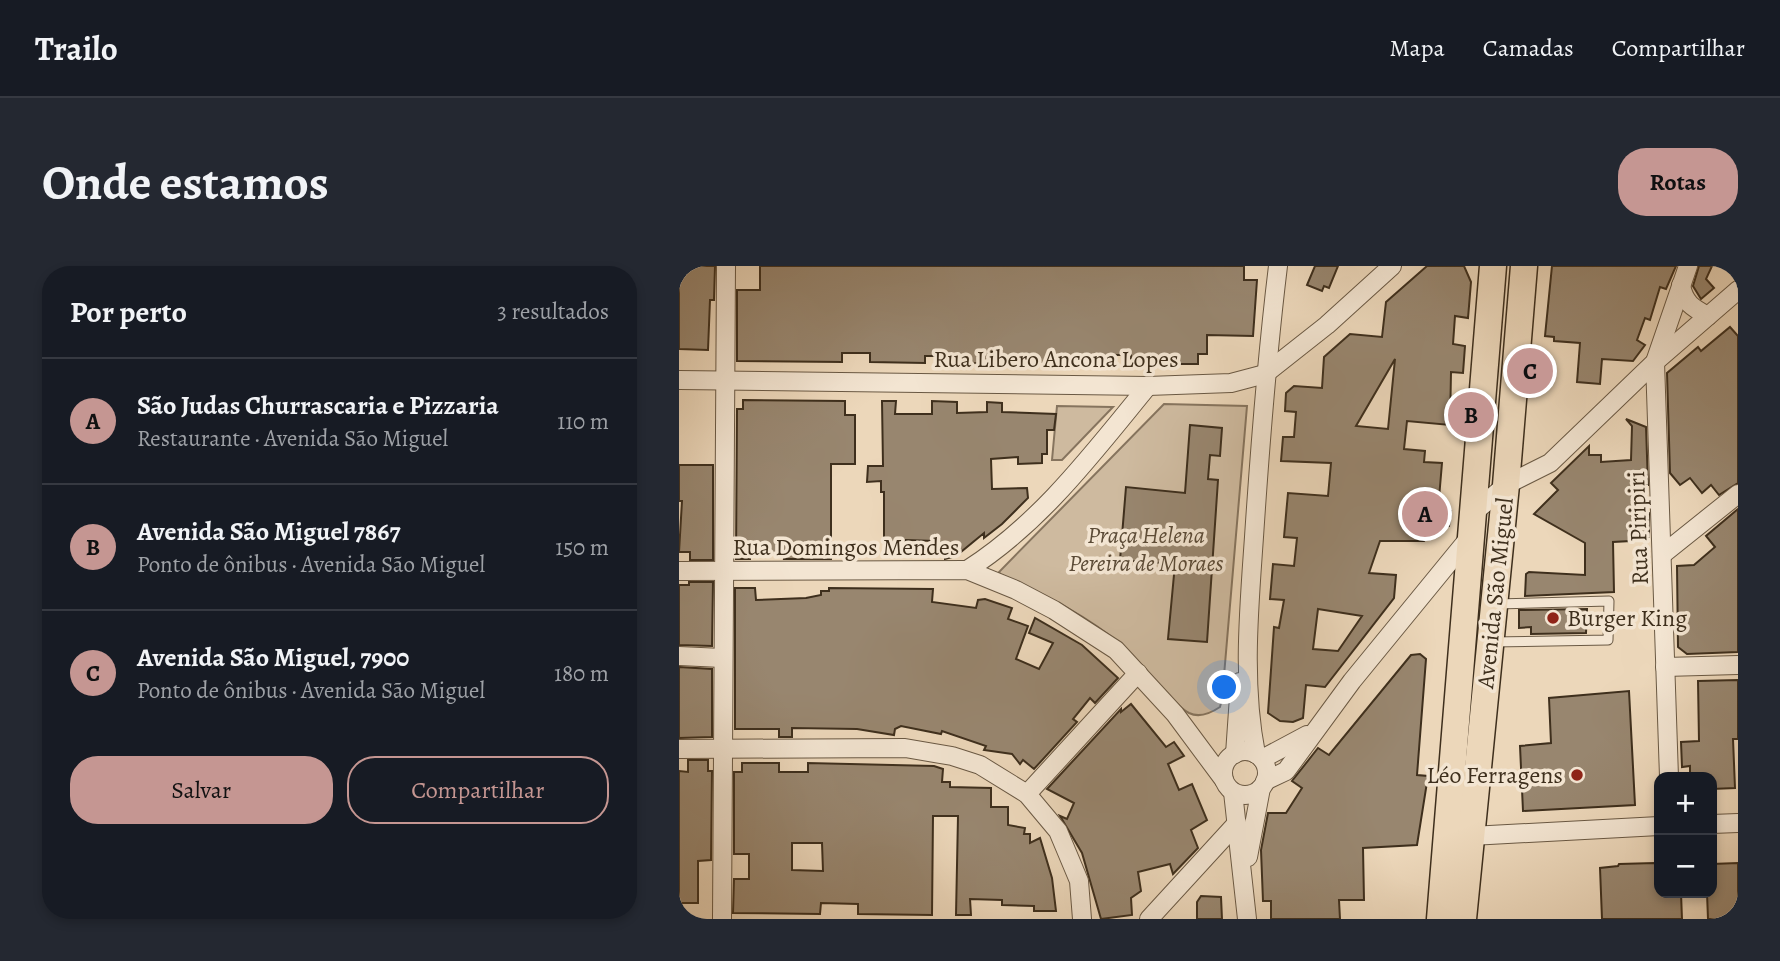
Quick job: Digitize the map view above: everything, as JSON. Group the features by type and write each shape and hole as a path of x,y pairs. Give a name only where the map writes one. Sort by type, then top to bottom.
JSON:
{"main road":[{"name":"Avenida São Miguel","path":"1463,919 1506,485 1524,266"},
{"name":"Avenida São Miguel","path":"1440,919 1492,268"}],"street":[{"path":"722,919 726,266"},
{"path":"1232,756 1248,627 1265,374 1278,266"},
{"name":"Rua Libero Ancona Lopes","path":"679,380 1148,386 1231,383 1265,374 1327,325 1392,266"},
{"path":"1655,362 1688,266"},
{"path":"1681,285 1683,297 1691,307 1708,316"},
{"path":"1229,786 1248,795 1286,771 1470,526 1506,485 1550,463 1655,362 1738,290"},
{"name":"Rua Piripiri","path":"1655,362 1669,772"},
{"path":"967,570 1003,545 1067,484 1148,386"},
{"path":"1663,555 1738,494"},
{"name":"Rua Domingos Mendes","path":"679,572 967,570 1016,590 1086,628 1116,650 1175,714 1229,786"},
{"path":"1245,884 1267,774 1259,757 1250,723 1248,627"},
{"path":"679,656 722,658"},
{"path":"1665,667 1738,665"},
{"path":"1027,794 1138,673"},
{"name":"Rua Domingos Mendes","path":"1175,714 1232,756"},
{"path":"1247,919 1237,823 1224,765 1232,756 1242,751 1259,757 1316,729"},
{"path":"679,749 905,748 929,751 981,765 1027,794 1058,831 1079,881 1082,919"},
{"path":"1149,919 1237,823"},
{"path":"1717,824 1738,823"},
{"path":"1471,836 1654,826"}],"lane":[{"path":"1490,642 1608,640 1609,601 1494,604"}],"green space":[{"name":"Praça Helena Pereira de Moraes","path":"1164,404 1247,406 1222,699 1220,707 1201,715 1189,713 1182,708 1125,648 1097,626 999,572"},
{"path":"1057,406 1113,407 1062,460 1052,460"}],"building":[{"path":"679,266 715,266 714,300 710,300 708,350 679,349"},
{"path":"760,266 1244,266 1244,280 1257,280 1253,336 1207,335 1207,354 1198,354 1198,364 1174,364 1174,367 1131,366 1131,355 1091,355 1091,365 967,363 967,357 940,356 925,356 925,363 870,362 870,353 842,353 842,362 737,361 737,290 760,290"},
{"path":"1315,266 1338,266 1329,288 1324,286 1322,291 1307,285"},
{"path":"1427,266 1464,266 1471,282 1468,318 1455,316 1453,344 1465,346 1463,373 1451,372 1450,425 1407,421 1404,449 1425,451 1424,462 1442,463 1438,510 1451,511 1449,526 1437,525 1424,541 1380,541 1369,573 1396,575 1394,598 1325,687 1306,685 1303,718 1293,722 1280,721 1268,713 1274,627 1279,628 1284,600 1270,599 1273,564 1294,566 1297,538 1284,537 1288,493 1328,496 1331,463 1281,461 1283,437 1294,437 1296,412 1285,411 1286,393 1294,386 1322,388 1324,357 1350,334 1382,337 1386,302","holes":["1395,359 1388,429 1356,426","1318,609 1362,616 1338,651 1313,649"]},
{"path":"1552,266 1676,266 1666,289 1660,287 1650,320 1645,318 1637,340 1645,345 1633,361 1602,359 1600,384 1577,382 1580,343 1554,341 1554,337 1545,336"},
{"path":"1699,266 1712,266 1706,279 1714,288 1701,299 1693,286"},
{"path":"1730,327 1738,336 1738,483 1719,495 1711,485 1702,493 1690,478 1680,485 1670,473 1667,373 1698,347 1701,351"},
{"path":"743,400 845,401 845,415 855,415 855,464 831,464 831,559 784,559 785,553 750,553 750,559 736,559 737,409 743,409"},
{"path":"882,401 896,401 895,414 932,414 932,401 957,402 957,413 987,412 987,402 1002,403 1002,412 1056,414 1054,430 1047,430 1047,454 1042,454 1042,463 1018,464 1018,457 991,459 992,489 1027,488 1028,498 1002,524 984,538 984,533 956,556 945,559 945,544 934,544 934,541 906,540 906,550 884,549 884,492 881,492 881,481 867,482 868,466 883,466"},
{"path":"1626,419 1646,427 1648,485 1636,485 1638,513 1649,513 1649,540 1613,542 1614,592 1525,596 1526,574 1529,572 1585,575 1585,543 1534,514 1558,490 1551,483 1589,446 1589,455 1601,455 1601,462 1631,460 1632,426"},
{"path":"1190,425 1222,428 1220,456 1210,455 1208,479 1218,480 1207,642 1168,639 1175,564 1120,560 1126,487 1185,493"},
{"path":"679,465 713,465 713,560 690,560 690,552 679,552 682,501 679,501"},
{"path":"1738,509 1738,652 1687,654 1678,647 1677,566 1694,565 1715,547 1706,536"},
{"path":"689,582 713,582 712,646 679,645 679,585 689,585"},
{"path":"735,588 755,588 756,600 806,598 821,595 821,591 829,591 829,588 933,589 932,602 976,608 978,600 985,599 1012,608 1008,619 1028,626 1016,659 1039,669 1053,643 1029,633 1035,618 1082,645 1118,678 1095,703 1090,698 1073,719 1077,722 1034,769 1023,760 1020,764 1012,754 984,750 986,746 942,731 941,734 901,726 895,729 894,735 857,729 792,728 792,737 779,737 779,729 735,729"},
{"name":"Burger King","path":"1587,609 1586,633 1531,634 1531,627 1519,628 1519,610"},
{"path":"1420,654 1426,659 1417,775 1428,776 1417,845 1363,848 1364,900 1339,900 1340,919 1271,919 1271,901 1263,901 1261,850 1268,813 1286,813 1302,788 1292,781 1318,748 1329,755 1411,655"},
{"path":"679,667 712,669 712,737 679,738"},
{"path":"1738,680 1738,739 1733,739 1735,788 1717,789 1717,772 1690,772 1690,766 1682,767 1681,742 1699,741 1698,681"},
{"name":"Léo Ferragens","path":"1629,691 1635,805 1523,811 1520,746 1551,743 1549,698"},
{"path":"1131,704 1166,747 1174,742 1184,756 1168,764 1179,790 1192,784 1207,820 1191,830 1198,848 1173,874 1170,864 1138,872 1141,891 1131,898 1132,915 1101,919 1082,853 1060,816 1067,819 1074,803 1047,789 1121,709 1121,712"},
{"path":"688,760 708,760 708,771 712,771 711,860 698,861 698,903 679,903 679,771 688,772"},
{"path":"742,763 779,763 779,772 808,772 808,763 934,766 943,769 942,782 950,782 950,787 991,788 991,807 1008,807 1008,825 1025,828 1024,834 1030,834 1030,843 1040,838 1052,878 1056,911 1034,911 1034,906 1002,905 1002,900 970,899 971,915 956,915 958,816 933,816 932,915 858,914 858,904 821,903 820,914 733,913 734,879 749,879 749,854 734,854 734,772 742,772","holes":["792,843 822,843 823,871 792,870"]},
{"path":"1654,863 1654,898 1681,898 1682,919 1602,919 1600,868 1619,864"},
{"path":"1738,863 1738,919 1708,919 1707,898 1717,898 1717,864"},
{"path":"1201,896 1221,897 1222,919 1197,919 1197,902"}],"place":[{"name":"Avenida São Miguel, 7900","path":"1530,371"},
{"name":"Avenida São Miguel 7867","path":"1471,415"},
{"name":"São Judas Churrascaria e Pizzaria","path":"1425,514"},
{"name":"Burger King","path":"1553,618"},
{"name":"Léo Ferragens","path":"1577,775"}]}
